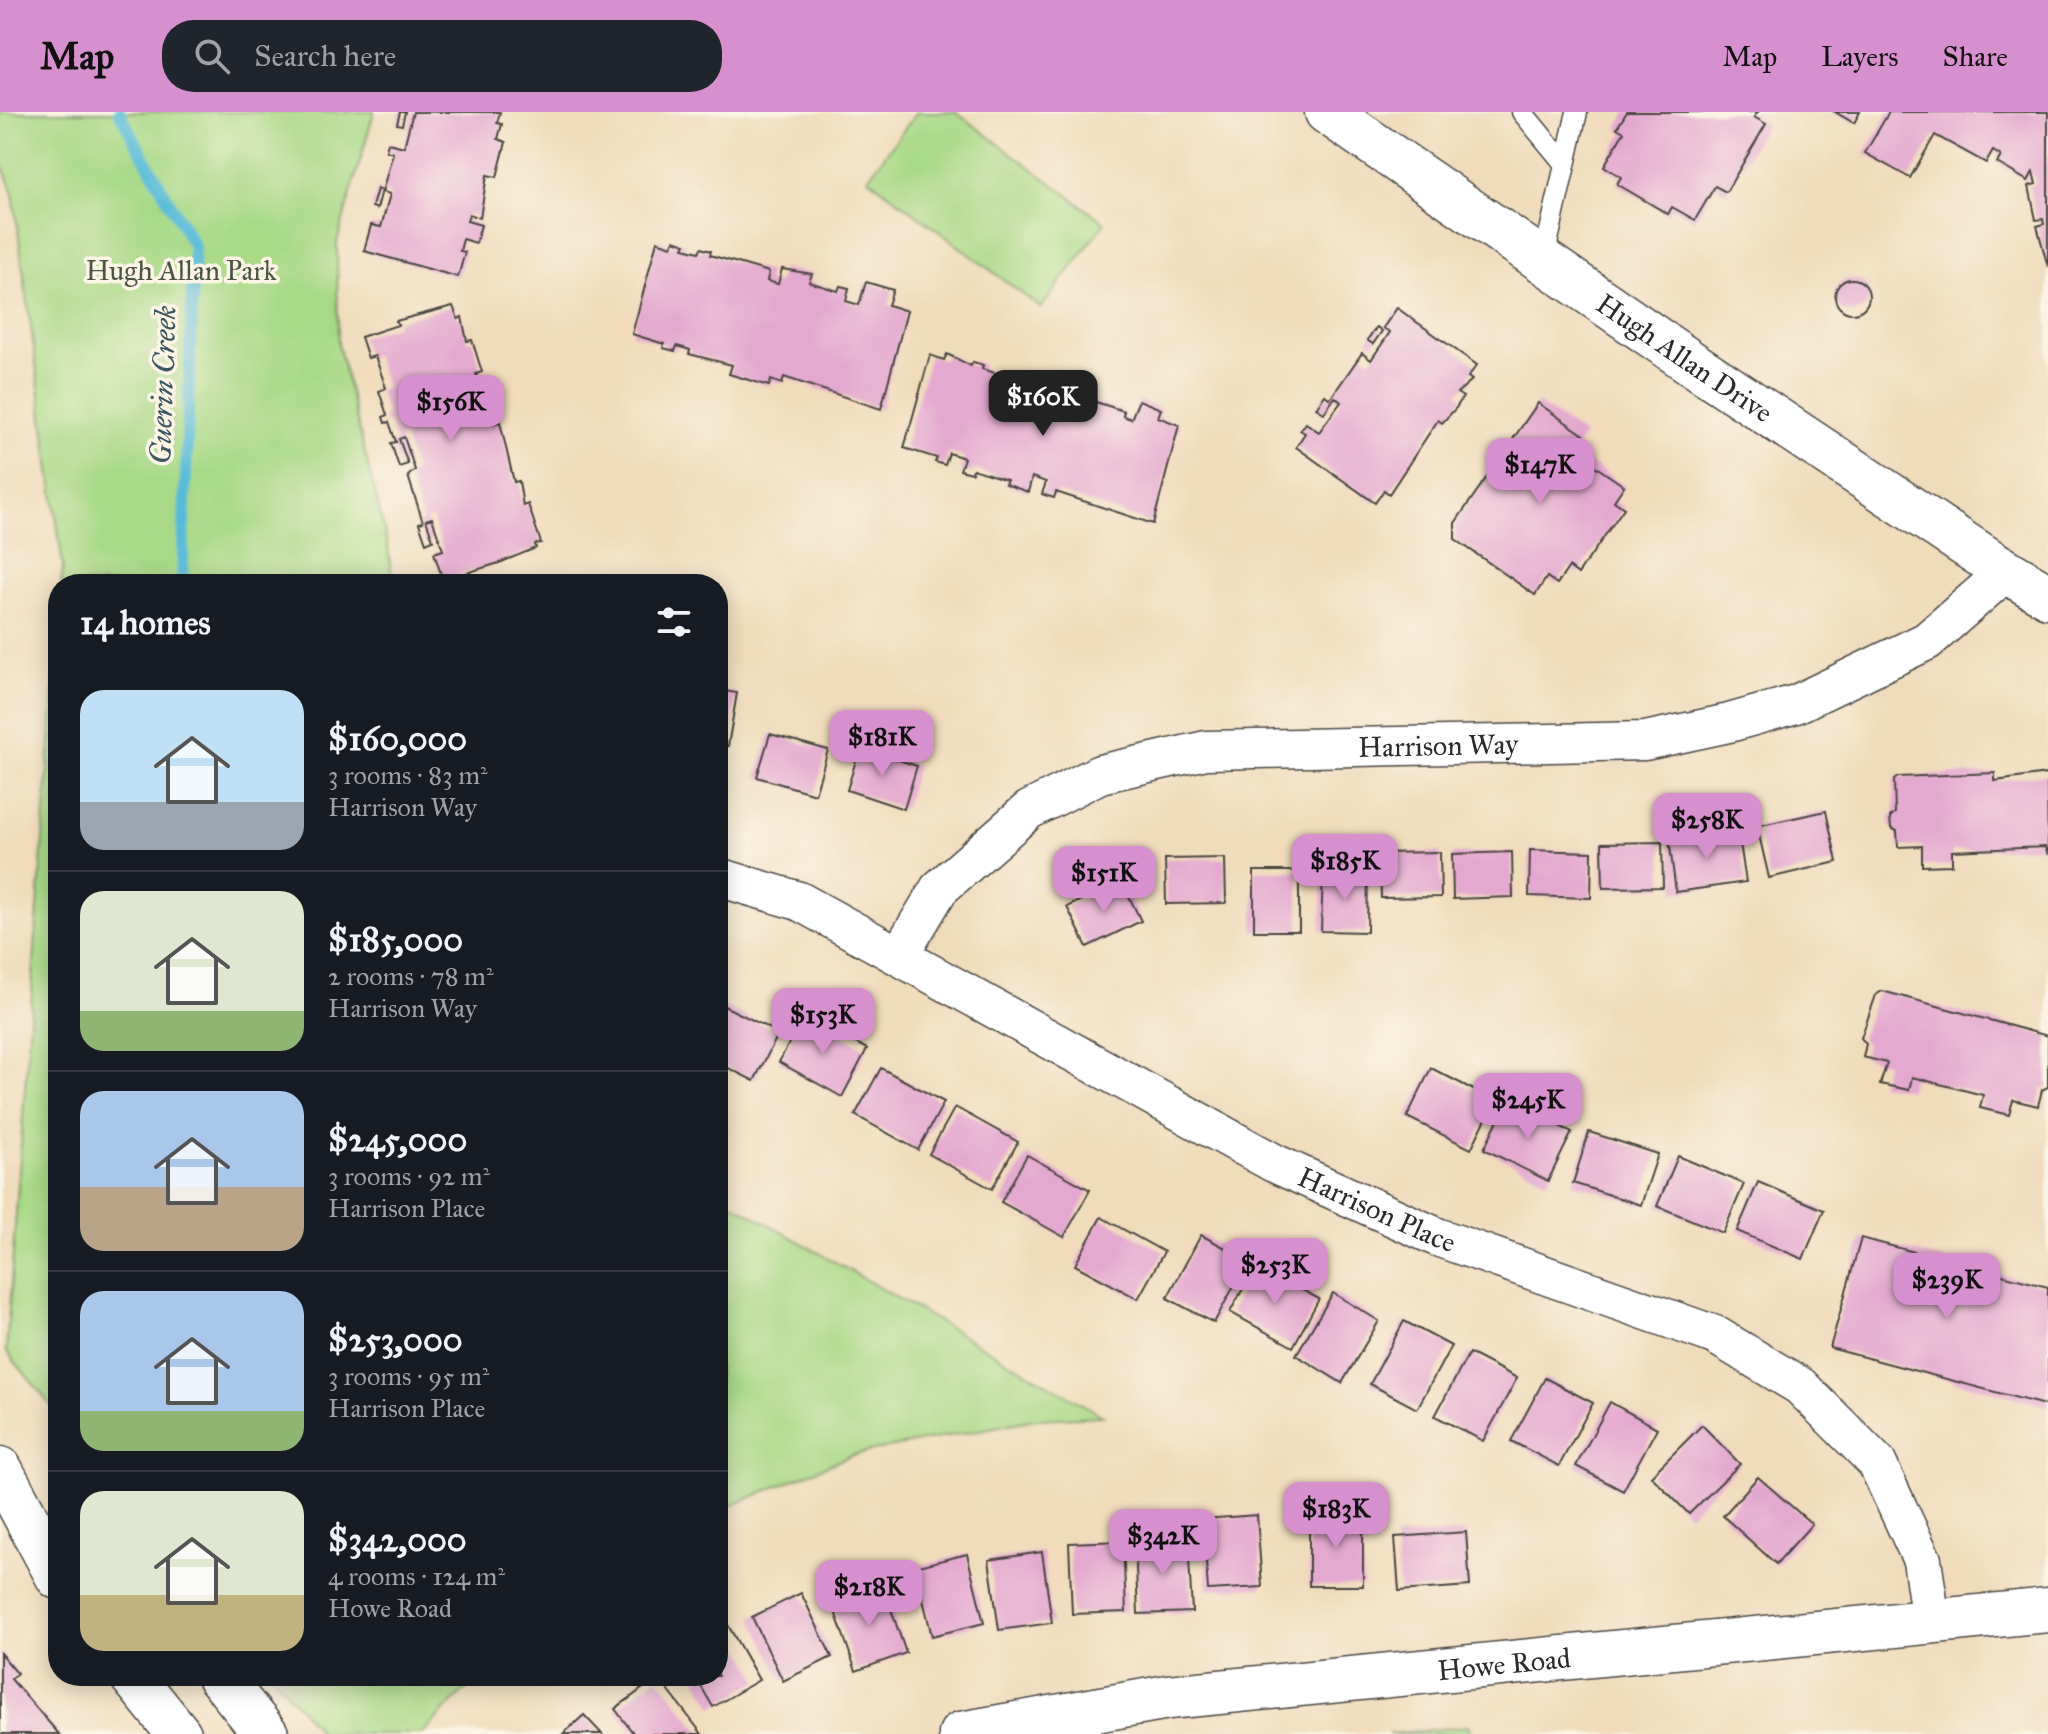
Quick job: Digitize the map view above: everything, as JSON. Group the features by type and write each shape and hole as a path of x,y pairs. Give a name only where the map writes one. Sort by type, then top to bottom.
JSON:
{"main road":[{"name":"Hugh Allan Drive","path":"1327,112 1543,262 2048,596"},
{"path":"0,1467 48,1501"},
{"path":"0,1467 48,1558"},
{"name":"Howe Road","path":"961,1734 1168,1697 2048,1610"},
{"path":"140,1686 179,1734"},
{"path":"227,1686 266,1734"}],"street":[{"name":"Harrison Way","path":"900,954 939,889 1029,810 1100,774 1206,750 1645,741 1715,726 1796,704 1927,641 2007,571"},
{"name":"Harrison Place","path":"728,880 799,901 1274,1163 1437,1237 1715,1335 1800,1386 1877,1463 1922,1560 1931,1622"}],"lane":[{"path":"1522,112 1565,164"},
{"path":"1543,262 1577,112"}],"green space":[{"name":"Hugh Allan Park","path":"0,112 374,112 337,242 338,344 388,546 392,574 62,574 13,193 0,159"},
{"path":"917,112 956,112 1105,223 1041,308 868,178"},
{"path":"48,770 48,1402 6,1351"},
{"path":"728,1201 1103,1416 1035,1419 852,1455 728,1507"},
{"path":"281,1686 469,1686 422,1734 321,1734"},
{"path":"1469,1726 1470,1734 1389,1734"}],"building":[{"path":"400,112 405,112 402,125 397,124"},
{"path":"413,112 500,112 497,123 502,124 498,139 506,142 497,177 487,175 480,218 469,214 467,221 481,225 476,243 463,239 460,251 465,252 458,277 364,251 371,225 381,227 390,194 382,192 393,153 386,151 388,143 404,147"},
{"path":"1627,112 1758,112 1754,117 1766,124 1726,192 1715,186 1695,220 1672,207 1668,214 1617,184 1621,177 1604,166 1624,132 1617,128"},
{"path":"1835,112 1860,112 1854,123"},
{"path":"1889,112 2048,112 2048,267 2037,226 2044,224 2043,219 2036,220 2029,186 2036,184 2033,172 2028,181 1997,163 2001,156 1993,151 1986,163 1935,135 1910,178 1865,153"},
{"path":"377,189 382,190 377,209 372,207"},
{"path":"674,240 686,244 684,248 699,252 701,248 711,251 710,255 769,272 767,281 778,284 782,269 812,274 809,282 838,291 840,286 849,288 846,301 859,305 866,282 893,290 888,305 907,311 881,409 784,377 782,384 771,380 769,386 729,374 732,365 689,354 690,350 677,346 675,351 663,348 664,344 632,334 657,241 672,246"},
{"path":"1852,279 1864,284 1869,296 1864,308 1852,313 1840,308 1835,296 1840,284"},
{"path":"453,306 458,319 462,317 467,341 472,340 482,372 476,374 493,424 500,422 514,482 519,481 523,506 528,504 541,543 535,544 536,548 463,574 441,574 434,553 443,550 432,518 426,520 433,540 426,543 419,523 423,522 408,476 415,470 404,437 399,439 408,464 399,467 391,443 396,442 389,422 385,423 383,417 387,415 379,391 386,388 375,356 368,358 361,337 398,325 396,321"},
{"path":"1397,308 1477,365 1468,377 1472,380 1457,393 1463,397 1456,408 1442,423 1438,420 1389,494 1384,490 1375,503 1296,447 1305,433 1300,430 1306,423 1319,432 1341,402 1335,397 1324,413 1316,408 1325,395 1330,399 1362,353 1371,360 1390,332 1383,328"},
{"path":"1377,327 1382,331 1373,344 1367,340"},
{"path":"947,354 971,366 973,362 983,365 982,369 1028,383 1029,378 1040,381 1036,394 1051,398 1055,385 1065,388 1064,392 1124,411 1123,416 1131,419 1139,400 1161,409 1158,417 1179,425 1153,524 1056,492 1054,498 1042,494 1046,482 1032,477 1028,492 1005,484 1007,480 973,469 972,473 960,470 964,458 949,453 945,465 935,462 937,458 904,448 930,355 944,360"},
{"path":"1538,403 1584,435 1573,451 1624,486 1614,501 1624,508 1578,574 1569,567 1557,584 1547,577 1535,595 1455,539 1455,523"},
{"path":"728,692 737,693 728,746"},
{"path":"770,734 828,750 815,794 757,777"},
{"path":"860,747 917,766 904,809 847,790"},
{"path":"1995,773 1995,781 2047,774 2048,855 2045,847 1952,851 1952,865 1922,866 1922,846 1898,847 1897,831 1891,828 1890,817 1895,813 1894,780 1898,777"},
{"path":"1826,811 1837,862 1769,878 1757,826"},
{"path":"1738,830 1746,882 1676,892 1669,839"},
{"path":"1662,842 1663,887 1603,888 1602,843"},
{"path":"1530,850 1592,852 1591,898 1529,896"},
{"path":"1440,852 1441,897 1381,898 1380,853"},
{"path":"1512,852 1513,897 1453,899 1452,854"},
{"path":"1225,858 1226,903 1166,904 1165,859"},
{"path":"1254,871 1299,871 1299,931 1254,931"},
{"path":"1323,871 1368,872 1367,932 1321,931"},
{"path":"1121,880 1141,921 1087,947 1067,907"},
{"path":"1882,991 2048,1036 2048,1087 2042,1090 2038,1106 2013,1100 2009,1115 1980,1108 1983,1095 1912,1077 1909,1090 1880,1084 1887,1063 1863,1057 1866,1044 1861,1038 1876,995"},
{"path":"728,1008 779,1033 754,1081 728,1068"},
{"path":"804,1015 867,1049 842,1097 779,1062"},
{"path":"881,1068 944,1102 918,1150 855,1115"},
{"path":"1431,1068 1495,1101 1471,1149 1407,1117"},
{"path":"1507,1101 1572,1132 1548,1181 1484,1149"},
{"path":"955,1107 1018,1142 992,1189 929,1154"},
{"path":"1589,1132 1658,1154 1641,1205 1573,1183"},
{"path":"1027,1155 1090,1190 1064,1237 1001,1202"},
{"path":"1678,1156 1744,1184 1723,1233 1657,1206"},
{"path":"1758,1182 1824,1210 1803,1259 1737,1231"},
{"path":"1101,1217 1164,1252 1138,1299 1075,1265"},
{"path":"1201,1235 1248,1260 1214,1323 1167,1298"},
{"path":"1861,1238 2048,1287 2048,1406 1830,1348"},
{"path":"1256,1265 1319,1299 1293,1347 1230,1312"},
{"path":"1333,1293 1379,1321 1342,1383 1296,1355"},
{"path":"1404,1321 1451,1346 1417,1409 1370,1384"},
{"path":"1469,1353 1517,1378 1483,1441 1435,1416"},
{"path":"1545,1378 1593,1403 1559,1466 1511,1441"},
{"path":"1610,1402 1657,1428 1623,1491 1576,1466"},
{"path":"1702,1425 1740,1464 1689,1514 1651,1476"},
{"path":"1758,1477 1812,1524 1776,1564 1723,1516"},
{"path":"1257,1515 1262,1587 1208,1590 1203,1519"},
{"path":"1309,1515 1363,1515 1363,1586 1309,1586"},
{"path":"1466,1532 1470,1586 1399,1591 1395,1537"},
{"path":"1188,1540 1192,1612 1138,1614 1135,1543"},
{"path":"1123,1541 1126,1612 1072,1614 1069,1543"},
{"path":"1042,1552 1052,1623 999,1630 989,1560"},
{"path":"967,1554 984,1623 932,1636 915,1567"},
{"path":"883,1586 906,1653 856,1671 832,1603"},
{"path":"801,1593 832,1657 783,1681 752,1617"},
{"path":"728,1625 759,1680 713,1707 701,1686 728,1686"},
{"path":"0,1653 17,1673 11,1679 59,1734 0,1734"},
{"path":"646,1686 665,1686 702,1734 634,1734 615,1709"},
{"path":"584,1715 602,1734 563,1734"}],"waterway":[{"name":"Guerin Creek","path":"119,112 194,246 182,574"}]}
